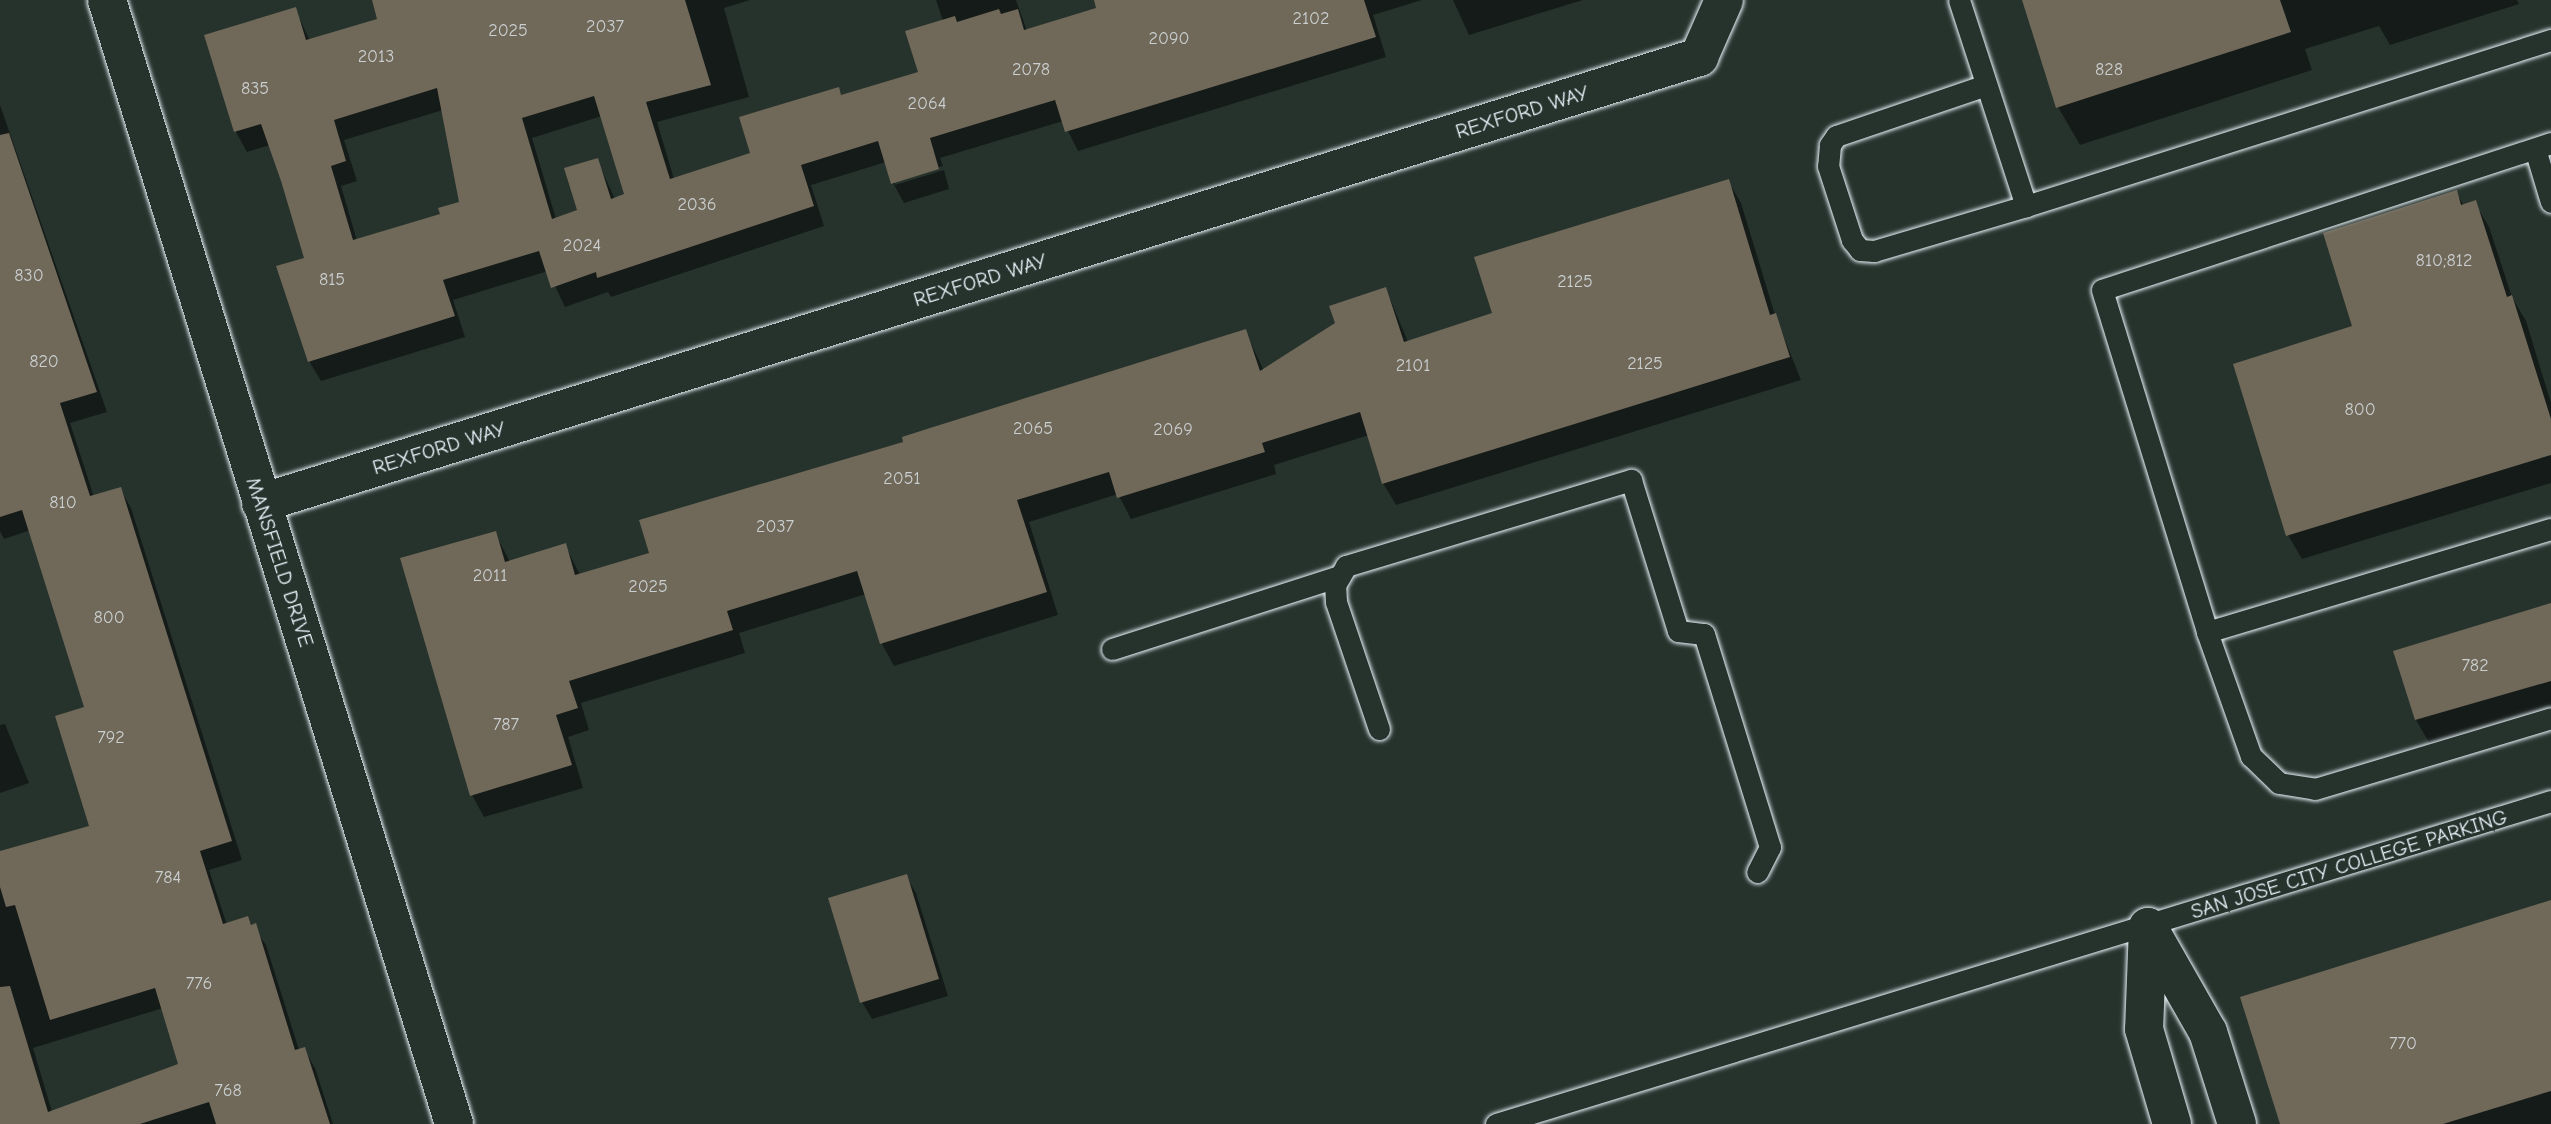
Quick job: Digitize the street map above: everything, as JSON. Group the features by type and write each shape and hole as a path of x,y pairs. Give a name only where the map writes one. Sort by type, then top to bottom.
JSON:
{"street":[{"name":"MANSFIELD DRIVE","path":"107,0 454,1124"},
{"name":"REXFORD WAY","path":"261,503 1699,57 1724,0"},
{"path":"2148,927 2144,1029 2172,1124"},
{"path":"2148,927 2208,1031 2237,1124"}],"lane":[{"path":"1959,0 2025,206"},
{"path":"1986,85 1836,136 1830,145 1828,166 1852,240 1860,250 1874,251 2025,206 2551,40"},
{"path":"2551,202 2543,146 2102,290 2207,632 2251,756 2279,783 2315,789 2551,718"},
{"path":"1378,729 1336,602 1335,585 1346,566 1631,480 1678,631 1704,634 1770,847 1757,872"},
{"path":"2207,632 2551,529"},
{"path":"1112,649 1340,576"},
{"name":"SAN JOSE CITY COLLEGE PARKING","path":"1496,1124 2148,927 2551,801"}],"building":[{"path":"372,0 685,0 711,85 646,102 670,179 750,153 739,117 839,87 841,95 918,72 905,31 955,16 957,22 999,9 1001,14 1018,9 1024,30 1096,8 1094,0 1364,0 1376,37 1065,132 1055,100 930,138 939,169 891,184 878,141 801,165 814,206 597,278 596,272 551,288 539,251 443,280 455,316 308,362 276,266 304,258 281,181 261,124 234,132 204,35 296,7 306,40 377,19","holes":["437,88 459,202 438,208 440,214 353,240 331,166 346,161 334,120","594,96 624,194 611,199 598,158 564,168 577,210 552,219 522,118"]},
{"path":"2022,0 2280,0 2291,32 2056,108"},
{"path":"9,133 97,392 60,403 90,496 121,487 232,841 200,851 223,924 248,916 251,925 256,923 295,1050 305,1047 330,1124 216,1124 209,1102 140,1124 0,1124 0,987 10,986 48,1112 178,1064 155,988 50,1020 15,905 6,907 0,887 0,851 89,826 55,716 84,707 22,510 0,517 0,135"},
{"path":"1729,179 1770,315 1776,313 1790,357 1382,484 1360,412 1262,443 1265,452 1117,498 1109,472 1017,500 1047,592 880,644 857,571 727,611 733,630 569,681 578,708 556,715 572,765 470,796 400,558 496,531 505,562 566,543 575,575 649,553 639,520 903,442 902,437 1246,329 1260,371 1335,323 1329,306 1386,287 1404,342 1492,313 1474,257"},
{"path":"2457,190 2461,205 2476,200 2507,297 2512,295 2551,419 2551,455 2286,536 2233,364 2352,326 2323,233"},
{"path":"2551,603 2551,681 2415,720 2393,651"},
{"path":"907,874 939,979 860,1003 828,898"},
{"path":"2551,900 2551,1091 2443,1124 2280,1124 2240,997"}]}
